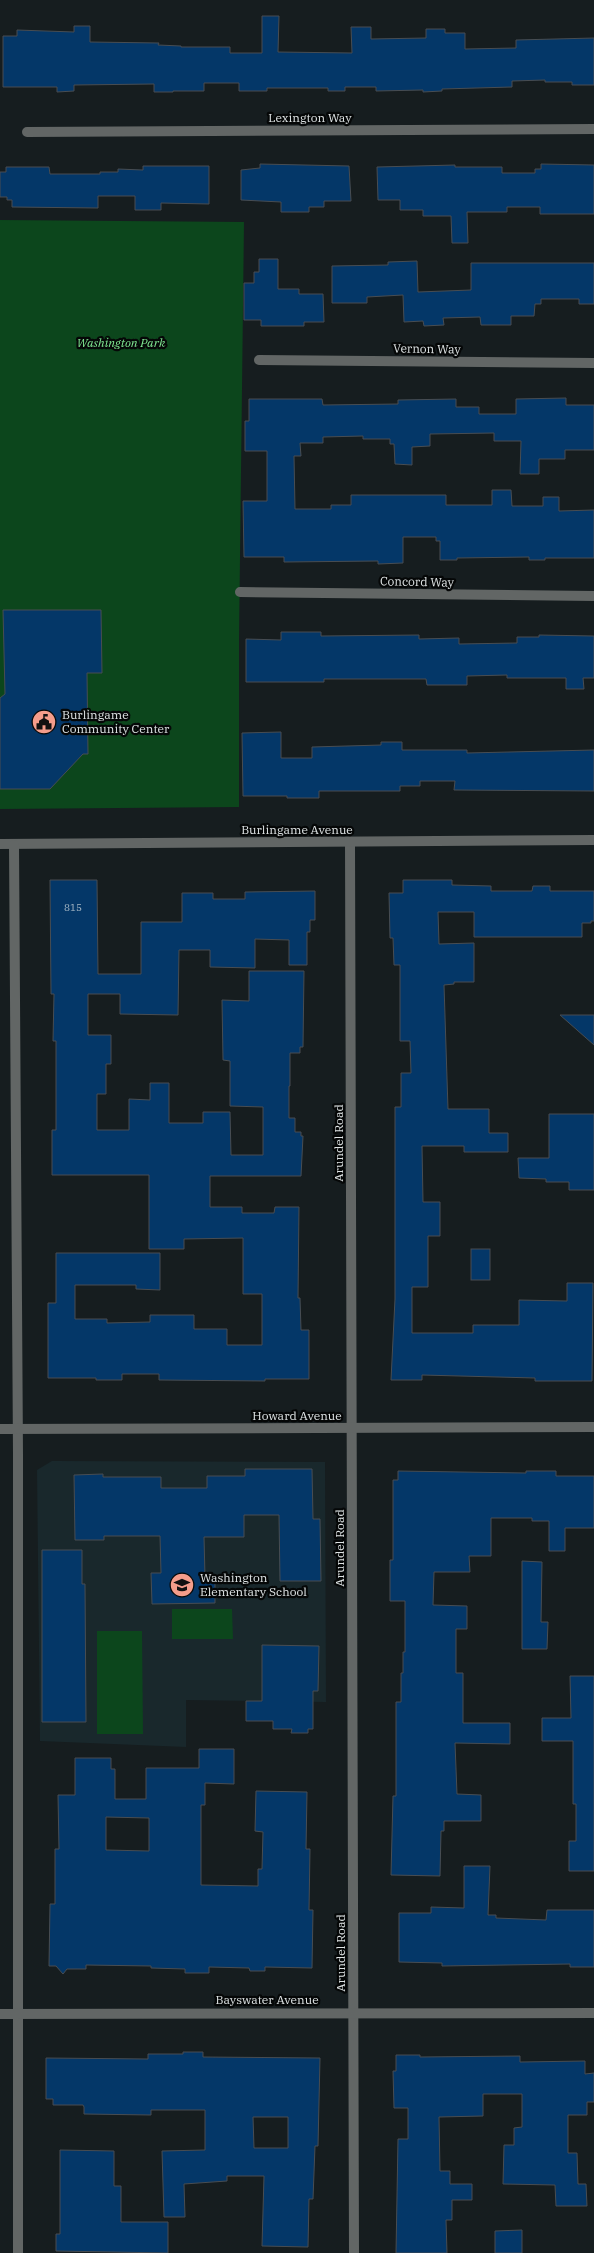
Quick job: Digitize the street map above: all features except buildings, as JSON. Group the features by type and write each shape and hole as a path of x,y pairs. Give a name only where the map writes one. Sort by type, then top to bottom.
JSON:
{"street":[{"name":"Lexington Way","path":"27,132 594,129"},
{"name":"Vernon Way","path":"259,360 594,363"},
{"name":"Concord Way","path":"240,592 594,596"},
{"name":"Burlingame Avenue","path":"0,844 594,840"},
{"name":"Arundel Road","path":"350,842 354,2253"},
{"path":"14,844 18,1429 18,2253"},
{"name":"Howard Avenue","path":"0,1429 594,1427"},
{"name":"Bayswater Avenue","path":"0,2014 354,2012 594,2014"}],"shaded area":[{"name":"Washington Elementary School","path":"52,1461 325,1462 326,1702 186,1700 186,1747 40,1741 37,1470"}],"green space":[{"name":"Washington Park","path":"0,220 244,222 239,807 0,809"},
{"path":"172,1609 232,1609 233,1639 172,1639"},
{"path":"97,1631 142,1631 143,1734 97,1734"}],"place":[{"name":"Burlingame Community Center","path":"44,722"},
{"name":"Washington Elementary School","path":"182,1585"}]}
